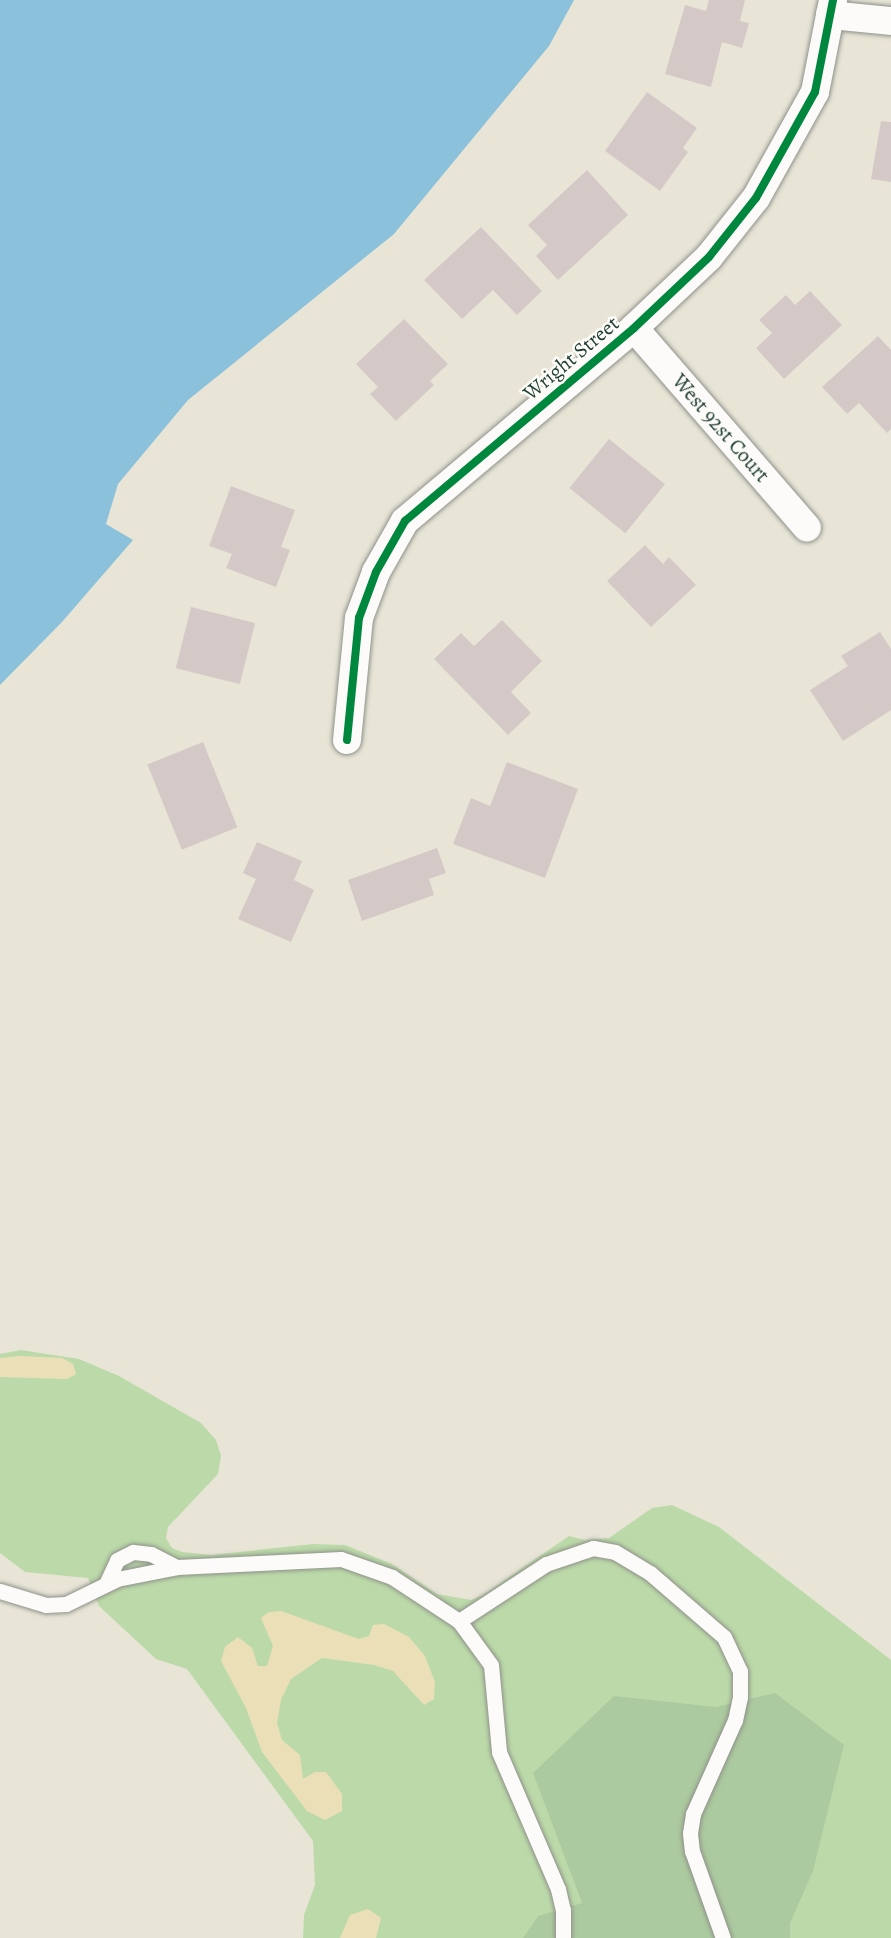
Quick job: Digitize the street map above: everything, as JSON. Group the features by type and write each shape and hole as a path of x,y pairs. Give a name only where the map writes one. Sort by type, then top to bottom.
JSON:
{"street":[{"path":"832,8 891,21"},
{"name":"Wright Street","path":"348,740 359,618 376,572 405,521 634,328 709,257 756,198 815,92 832,8"},
{"name":"West 92st Court","path":"634,328 807,528"}],"lane":[{"path":"459,1621 546,1564 593,1548 615,1552 650,1573 724,1637 740,1671 740,1697 735,1720 693,1814 690,1833 692,1851 723,1938"},
{"path":"101,1588 117,1560 133,1552 151,1554 177,1567"},
{"path":"0,1591 57,1605 76,1602 101,1588 177,1567 352,1561 392,1577 459,1621 491,1665 499,1752 558,1889 563,1910 563,1938"}],"green space":[{"path":"21,1350 79,1359 119,1376 201,1423 216,1440 221,1456 218,1474 168,1527 166,1538 172,1548 182,1552 211,1555 313,1544 345,1545 392,1564 437,1594 471,1600 483,1595 569,1536 585,1540 609,1538 652,1508 672,1505 719,1527 891,1660 891,1938 303,1938 304,1915 315,1885 313,1841 187,1669 156,1659 99,1606 88,1578 25,1572 0,1553 0,1354"},
{"path":"775,1693 844,1745 813,1871 790,1923 790,1938 523,1938 538,1916 582,1903 533,1773 614,1696 716,1707"}],"sand":[{"path":"20,1356 62,1358 73,1364 76,1374 67,1379 0,1377 0,1358"},
{"path":"281,1611 359,1639 369,1636 373,1625 384,1624 409,1637 425,1656 435,1682 434,1699 424,1705 393,1671 374,1665 322,1658 291,1679 281,1700 277,1723 282,1740 300,1755 303,1779 315,1772 326,1772 342,1794 342,1811 325,1820 307,1811 262,1752 246,1708 221,1661 225,1647 238,1637 252,1648 258,1666 267,1666 273,1646 261,1618 269,1612"},
{"path":"368,1909 381,1918 376,1938 340,1938 350,1915"}],"water":[{"path":"0,0 574,0 549,46 394,234 188,400 118,484 106,524 133,540 62,622 0,685"}],"building":[{"path":"709,0 745,0 740,21 749,23 742,48 722,42 711,87 665,74 685,5 706,11"},
{"path":"647,92 697,128 683,148 688,152 660,191 605,151"},
{"path":"881,121 891,122 891,182 871,179"},
{"path":"587,170 628,215 558,280 536,256 547,245 528,225"},
{"path":"481,227 542,291 517,315 493,290 462,319 424,280"},
{"path":"810,291 842,325 784,379 756,348 772,333 759,320 786,295 795,305"},
{"path":"404,319 448,364 430,381 434,385 396,421 370,394 378,387 356,364"},
{"path":"878,336 891,350 891,429 887,433 859,403 847,414 822,387"},
{"path":"609,439 665,484 625,533 569,488"},
{"path":"231,486 295,510 281,547 290,550 276,587 226,568 232,554 209,546"},
{"path":"645,545 663,564 669,557 696,585 651,627 607,581"},
{"path":"191,607 255,623 240,684 176,668"},
{"path":"502,620 542,661 511,692 531,713 508,735 434,659 461,633 474,646"},
{"path":"880,632 891,649 891,710 843,741 810,690 848,666 841,656"},
{"path":"203,742 237,827 182,850 147,764"},
{"path":"507,762 578,789 545,878 453,844 471,798 490,806"},
{"path":"257,842 302,861 294,880 314,890 291,942 238,919 256,879 243,873"},
{"path":"437,848 446,873 429,879 434,895 362,921 348,880"}],"cycle path":[{"path":"347,740 359,618 376,572 405,521 634,328 709,257 756,198 815,92 833,0"}]}
